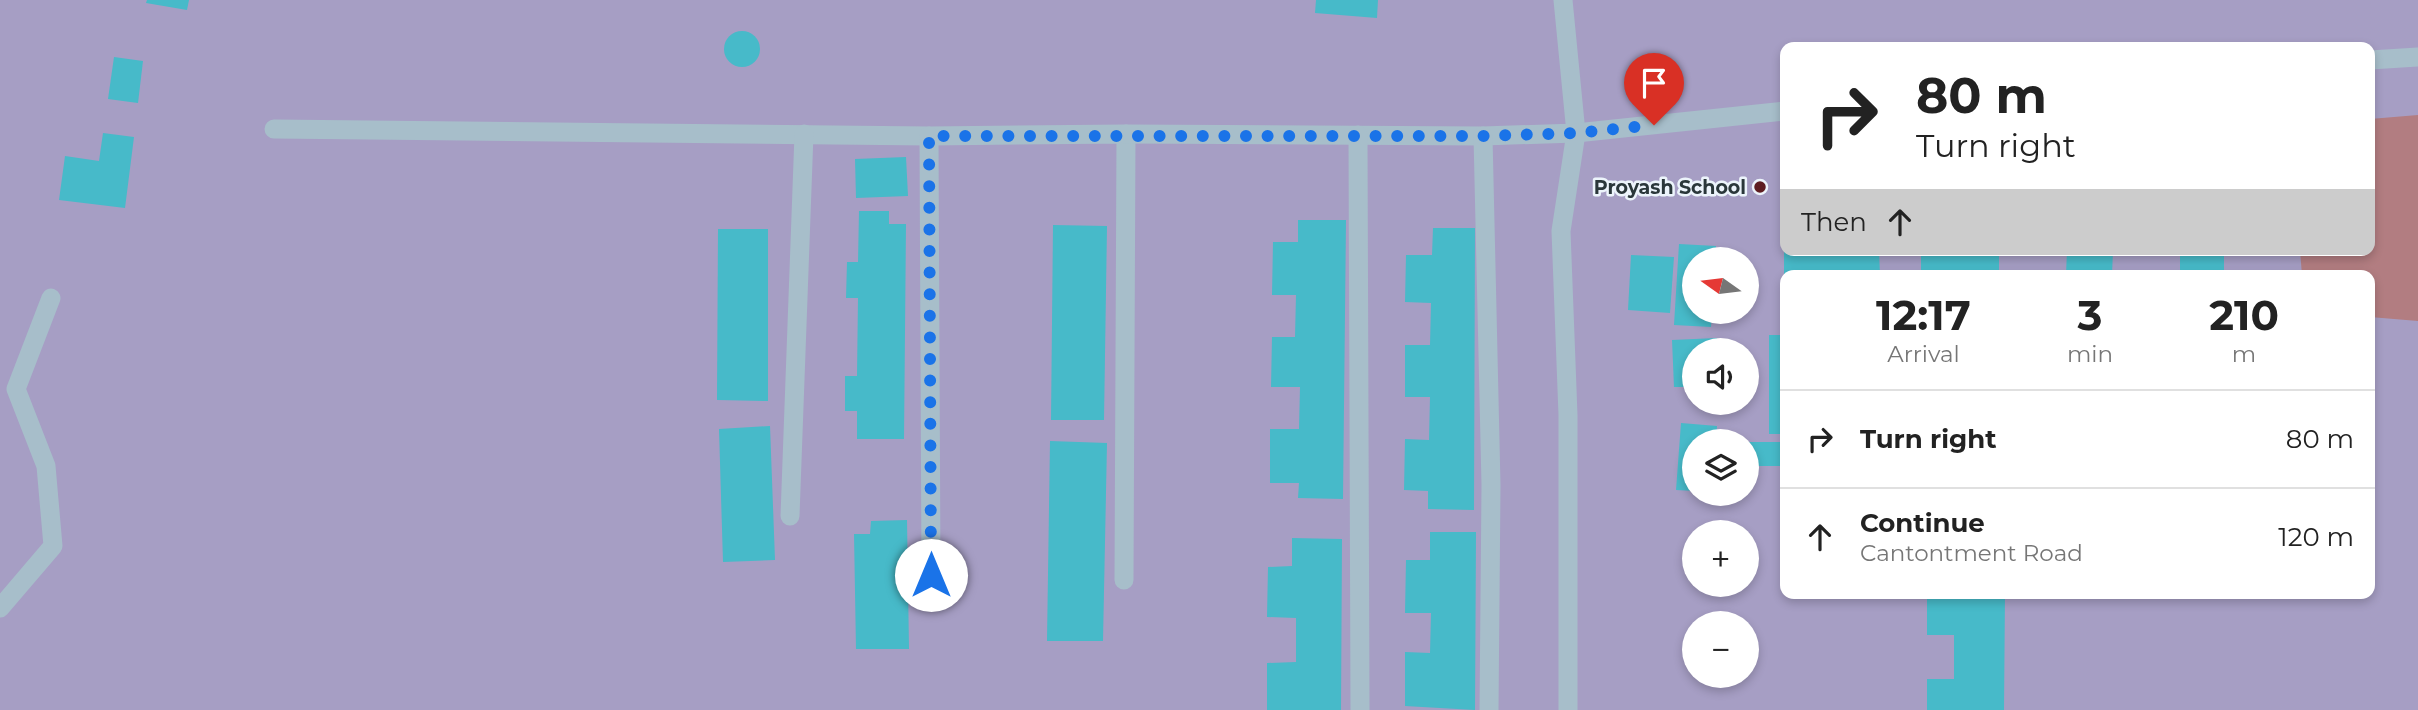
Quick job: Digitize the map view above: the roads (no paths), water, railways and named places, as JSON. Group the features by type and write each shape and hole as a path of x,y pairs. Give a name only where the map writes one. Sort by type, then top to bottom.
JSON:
{"street":[{"path":"1563,0 1576,133 1561,231 1568,415 1568,710"},
{"path":"2375,61 2418,57"},
{"path":"274,129 929,136 1483,136 1576,133 1780,112"},
{"path":"790,516 804,134"},
{"path":"1124,580 1126,134"},
{"path":"1357,135 1360,710"},
{"path":"929,136 931,575"},
{"path":"1483,136 1491,485 1489,710"},
{"path":"0,608 53,546 46,466 16,389 51,298"}],"place":[{"name":"Proyash School","path":"1760,187"}]}
